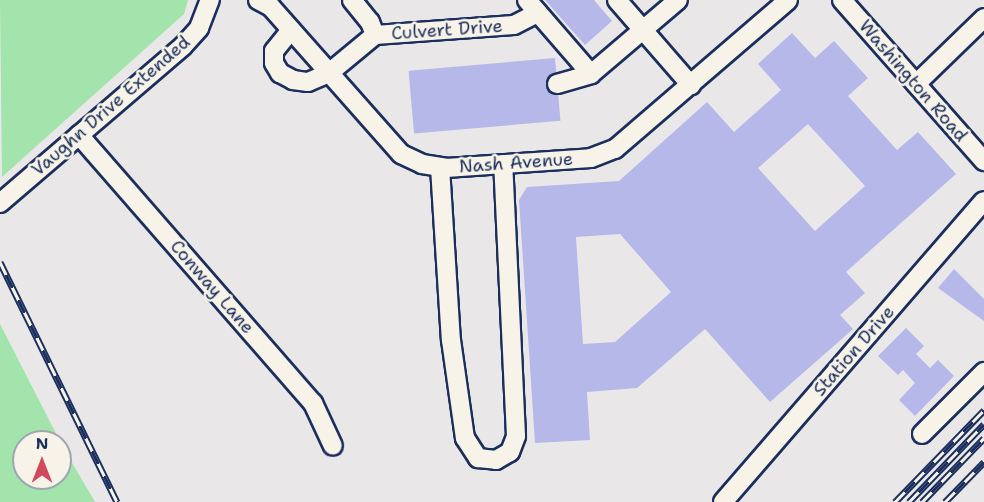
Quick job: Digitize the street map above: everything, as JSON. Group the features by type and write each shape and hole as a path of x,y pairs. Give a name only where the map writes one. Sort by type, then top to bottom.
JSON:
{"street":[{"name":"Vaughn Drive Extended","path":"0,203 183,46 199,28 210,0"},
{"name":"Nash Avenue","path":"258,0 271,6 401,154 440,167 591,158 615,149 788,0"},
{"path":"352,0 370,22 375,35"},
{"path":"617,0 691,85"},
{"path":"557,84 591,74 678,0"},
{"name":"Washington Road","path":"842,0 984,162"},
{"path":"533,6 591,74"},
{"name":"Culvert Drive","path":"329,73 375,35 514,25 533,6"},
{"path":"916,84 984,18"},
{"path":"291,30 274,51 274,63 280,73 293,80 308,82 329,73"},
{"name":"Conway Lane","path":"79,135 313,403 333,446"},
{"path":"440,167 451,340 465,438 477,458 496,460 510,452 516,436 503,164"},
{"name":"Station Drive","path":"723,502 984,201"},
{"path":"922,434 984,372"}],"green space":[{"path":"0,0 188,0 184,14 2,177"},
{"path":"0,324 54,430 12,430 12,490 72,490 72,463 95,502 0,502"}],"building":[{"path":"545,0 594,0 612,21 585,45"},
{"path":"792,33 815,58 834,41 868,78 848,96 897,150 918,132 956,174 846,272 865,293 840,315 853,329 770,402 705,329 637,388 587,392 590,440 535,443 519,200 527,187 619,181 707,102 734,132 781,90 758,64","holes":["808,124 865,186 815,231 758,168","620,234 671,292 615,342 583,344 576,237"]},
{"path":"555,58 560,121 414,134 409,71"},
{"path":"954,269 984,299 984,321 938,288"},
{"path":"906,328 924,346 916,354 930,368 938,360 954,376 915,416 899,400 915,383 903,370 898,375 878,356"}],"railway":[{"path":"0,262 117,502"},
{"path":"895,502 984,410"},
{"path":"909,502 984,424"},
{"path":"922,502 984,438"},
{"path":"945,502 984,462"}]}
